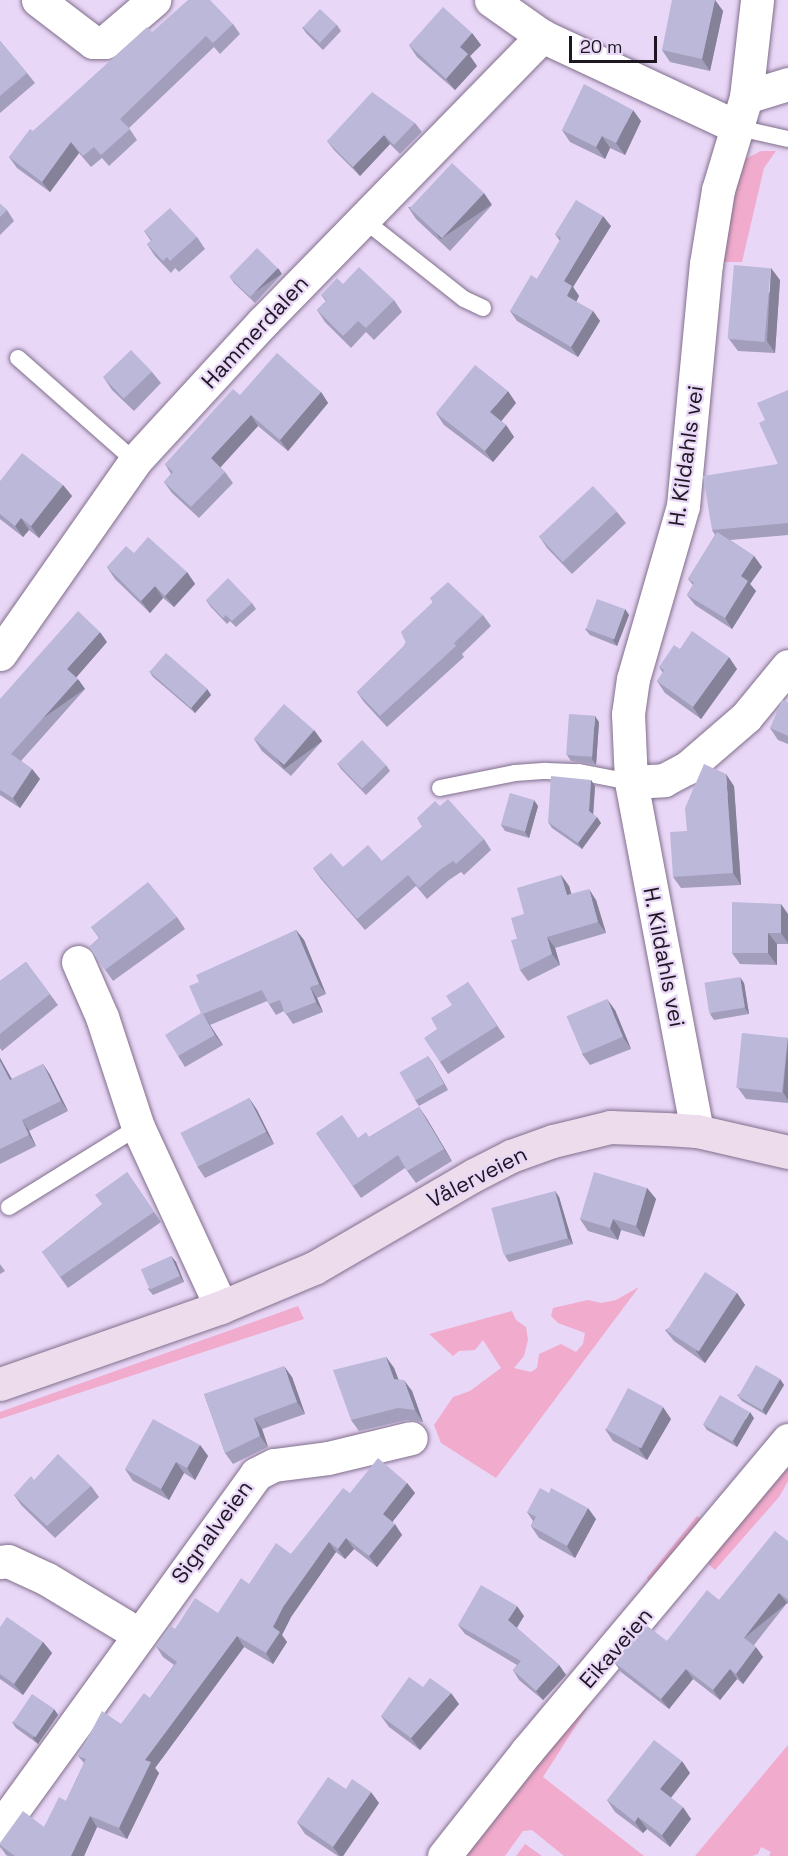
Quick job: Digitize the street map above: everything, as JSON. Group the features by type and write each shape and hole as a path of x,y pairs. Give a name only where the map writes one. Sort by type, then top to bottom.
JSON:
{"street":[{"path":"38,0 93,42 105,42 154,0"},
{"path":"491,0 542,36 742,113 788,84"},
{"name":"H. Kildahls vei","path":"697,1131 631,782 628,724 633,679 683,506 706,264 718,190 742,113 757,0"},
{"name":"Hammerdalen","path":"0,654 135,461 542,36"},
{"path":"631,782 664,780 687,768 746,717 788,666"},
{"path":"78,962 102,1017 138,1127 221,1307"},
{"name":"Vålerveien","path":"0,1384 221,1307 314,1268 510,1156 610,1127 697,1131 788,1152"},
{"name":"Signalveien","path":"0,1828 138,1634 256,1474 274,1465 338,1456 411,1438"},
{"name":"Eikaveien","path":"444,1856 527,1751 788,1440"},
{"path":"0,1562 8,1561 46,1579 138,1634"}],"lane":[{"path":"742,113 788,139"},
{"path":"364,220 464,299 483,308"},
{"path":"18,358 135,461"},
{"path":"440,788 515,773 546,771 579,772 631,782"},
{"path":"9,1207 138,1127"}],"shaded area":[{"path":"761,151 776,151 764,168 742,262 722,262 739,162"},
{"path":"639,1287 496,1478 441,1443 434,1425 453,1397 470,1391 501,1368 483,1340 475,1350 459,1351 453,1356 429,1334 512,1311 516,1320 526,1327 528,1340 524,1356 514,1368 531,1372 537,1368 539,1354 561,1344 576,1352 583,1344 585,1333 558,1323 551,1316 553,1308 588,1300 601,1303 616,1300"},
{"path":"298,1306 304,1319 0,1419 0,1412"},
{"path":"788,1459 788,1481 779,1497 715,1570 707,1563"},
{"path":"697,1516 702,1520 651,1582 647,1578"},
{"path":"597,1693 543,1777 644,1856 564,1856 532,1830 523,1831 505,1856 458,1856"},
{"path":"788,1745 788,1856 769,1856 771,1852 761,1847 758,1854 752,1856 695,1856"},
{"path":"525,1844 542,1856 516,1856"}],"building":[{"path":"188,0 210,0 233,24 213,43 206,36 120,119 130,129 101,155 94,147 83,156 71,142 42,182 9,157 30,129 33,131 147,27 152,32"},
{"path":"672,0 715,0 702,59 662,50"},
{"path":"443,7 472,33 460,47 468,54 446,79 409,45"},
{"path":"320,9 337,25 320,43 303,27"},
{"path":"0,41 27,73 0,96"},
{"path":"584,84 633,110 616,143 602,136 596,147 562,130"},
{"path":"372,92 415,123 394,145 384,135 353,167 327,141"},
{"path":"452,163 484,193 442,238 410,208"},
{"path":"576,200 603,216 564,281 572,286 567,296 593,311 571,347 510,311 531,275 537,279 561,238 555,234"},
{"path":"0,204 7,210 0,217"},
{"path":"170,208 197,237 170,261 167,257 163,261 147,244 152,240 144,231"},
{"path":"257,248 278,268 250,297 229,277"},
{"path":"734,265 771,268 764,342 728,339"},
{"path":"359,267 394,300 366,328 358,321 343,336 317,310 327,300 321,295 337,278 343,284"},
{"path":"131,350 152,372 124,399 103,377"},
{"path":"277,353 321,392 280,440 251,415 211,458 225,472 191,507 164,482 173,472 165,464 233,389 240,395"},
{"path":"475,365 508,391 490,412 506,425 485,451 436,413"},
{"path":"788,390 788,523 712,530 703,476 778,464 759,423 765,420 757,403"},
{"path":"22,453 63,485 31,526 21,518 15,526 0,514 0,481"},
{"path":"593,486 617,512 563,562 539,536"},
{"path":"717,532 754,556 741,576 748,581 725,618 687,595 694,583 688,579"},
{"path":"148,537 187,572 165,596 155,586 141,601 107,567 126,546 134,553"},
{"path":"228,578 252,603 232,621 226,615 223,618 206,600"},
{"path":"448,582 483,615 454,643 456,646 380,716 357,692 403,647 406,643 401,632 433,602 430,598"},
{"path":"597,599 625,609 614,639 586,629"},
{"path":"78,611 100,632 67,669 78,679 11,754 32,769 13,798 0,790 0,699"},
{"path":"692,631 729,657 693,707 657,681 664,670 659,667 674,645 680,649"},
{"path":"166,653 208,689 191,708 150,672"},
{"path":"782,700 788,702 788,736 770,728"},
{"path":"284,704 314,730 284,765 254,739"},
{"path":"569,714 595,716 592,757 566,755"},
{"path":"362,740 386,765 362,789 338,764"},
{"path":"704,764 726,774 733,873 673,877 670,832 687,831 685,808"},
{"path":"551,776 591,780 589,811 597,817 578,843 548,822"},
{"path":"510,793 534,800 525,832 501,825"},
{"path":"448,799 484,839 456,864 453,861 419,888 408,875 357,919 313,868 331,853 343,867 368,845 382,861 422,827 417,818 435,801 440,806"},
{"path":"561,875 567,895 589,889 598,922 547,937 552,954 520,970 511,940 517,939 511,918 524,914 517,888"},
{"path":"148,882 177,917 105,970 89,947 100,938 91,927"},
{"path":"732,902 781,904 781,933 768,933 768,953 732,953"},
{"path":"296,930 319,984 310,987 316,1002 285,1014 280,1000 269,1004 262,990 203,1014 215,1035 178,1056 165,1035 201,1013 189,986 199,982 196,975"},
{"path":"26,962 50,994 0,1034 0,981"},
{"path":"740,977 745,1008 709,1013 704,983"},
{"path":"468,982 497,1026 440,1062 424,1038 437,1029 431,1018 452,1005 446,996"},
{"path":"607,999 623,1037 583,1054 566,1016"},
{"path":"742,1033 788,1038 782,1093 736,1088"},
{"path":"428,1056 444,1084 415,1100 399,1072"},
{"path":"0,1061 10,1080 43,1064 61,1101 22,1120 29,1135 0,1149"},
{"path":"249,1098 266,1132 198,1167 180,1133"},
{"path":"419,1107 444,1149 407,1171 398,1155 353,1186 316,1133 342,1115 358,1138 366,1132 369,1137"},
{"path":"127,1172 154,1212 60,1277 42,1252 102,1204 95,1195"},
{"path":"594,1172 647,1188 636,1226 613,1219 610,1228 580,1219"},
{"path":"555,1191 568,1238 504,1255 491,1208"},
{"path":"171,1256 180,1276 150,1290 141,1269"},
{"path":"705,1272 737,1293 699,1351 667,1331"},
{"path":"386,1357 394,1379 404,1380 415,1410 398,1408 351,1420 333,1370"},
{"path":"756,1365 780,1379 762,1410 738,1396"},
{"path":"284,1366 297,1402 254,1418 260,1436 225,1453 204,1394"},
{"path":"628,1388 663,1407 641,1448 606,1429"},
{"path":"720,1395 749,1412 732,1441 703,1424"},
{"path":"153,1419 200,1445 187,1468 176,1462 161,1489 125,1469"},
{"path":"58,1454 91,1486 47,1526 14,1495 31,1476 34,1480"},
{"path":"378,1458 407,1483 383,1514 395,1524 369,1556 346,1538 338,1549 329,1542 283,1607 273,1627 280,1632 266,1653 237,1636 145,1760 151,1762 119,1828 90,1816 71,1856 15,1856 0,1845 23,1811 44,1827 59,1797 66,1801 86,1759 78,1756 102,1711 121,1724 144,1693 150,1698 177,1662 156,1646 171,1626 175,1629 195,1598 218,1613 241,1578 249,1584 276,1543 291,1554 343,1488 350,1493"},
{"path":"540,1488 549,1493 551,1488 588,1508 567,1546 531,1526 536,1517 527,1512"},
{"path":"775,1531 788,1541 788,1599 779,1593 744,1638 756,1647 736,1674 730,1669 713,1690 686,1669 661,1699 614,1662 645,1624 667,1641 707,1590 719,1600"},
{"path":"481,1585 517,1606 508,1620 559,1665 536,1691 513,1670 521,1661 458,1625"},
{"path":"7,1617 43,1642 14,1684 0,1674 0,1627"},
{"path":"409,1677 423,1687 430,1678 451,1693 411,1738 381,1716"},
{"path":"32,1694 54,1709 35,1737 13,1722"},
{"path":"654,1740 682,1761 660,1789 683,1807 662,1835 638,1817 635,1822 607,1800"},
{"path":"328,1777 346,1789 352,1779 371,1792 333,1847 297,1822"}]}
